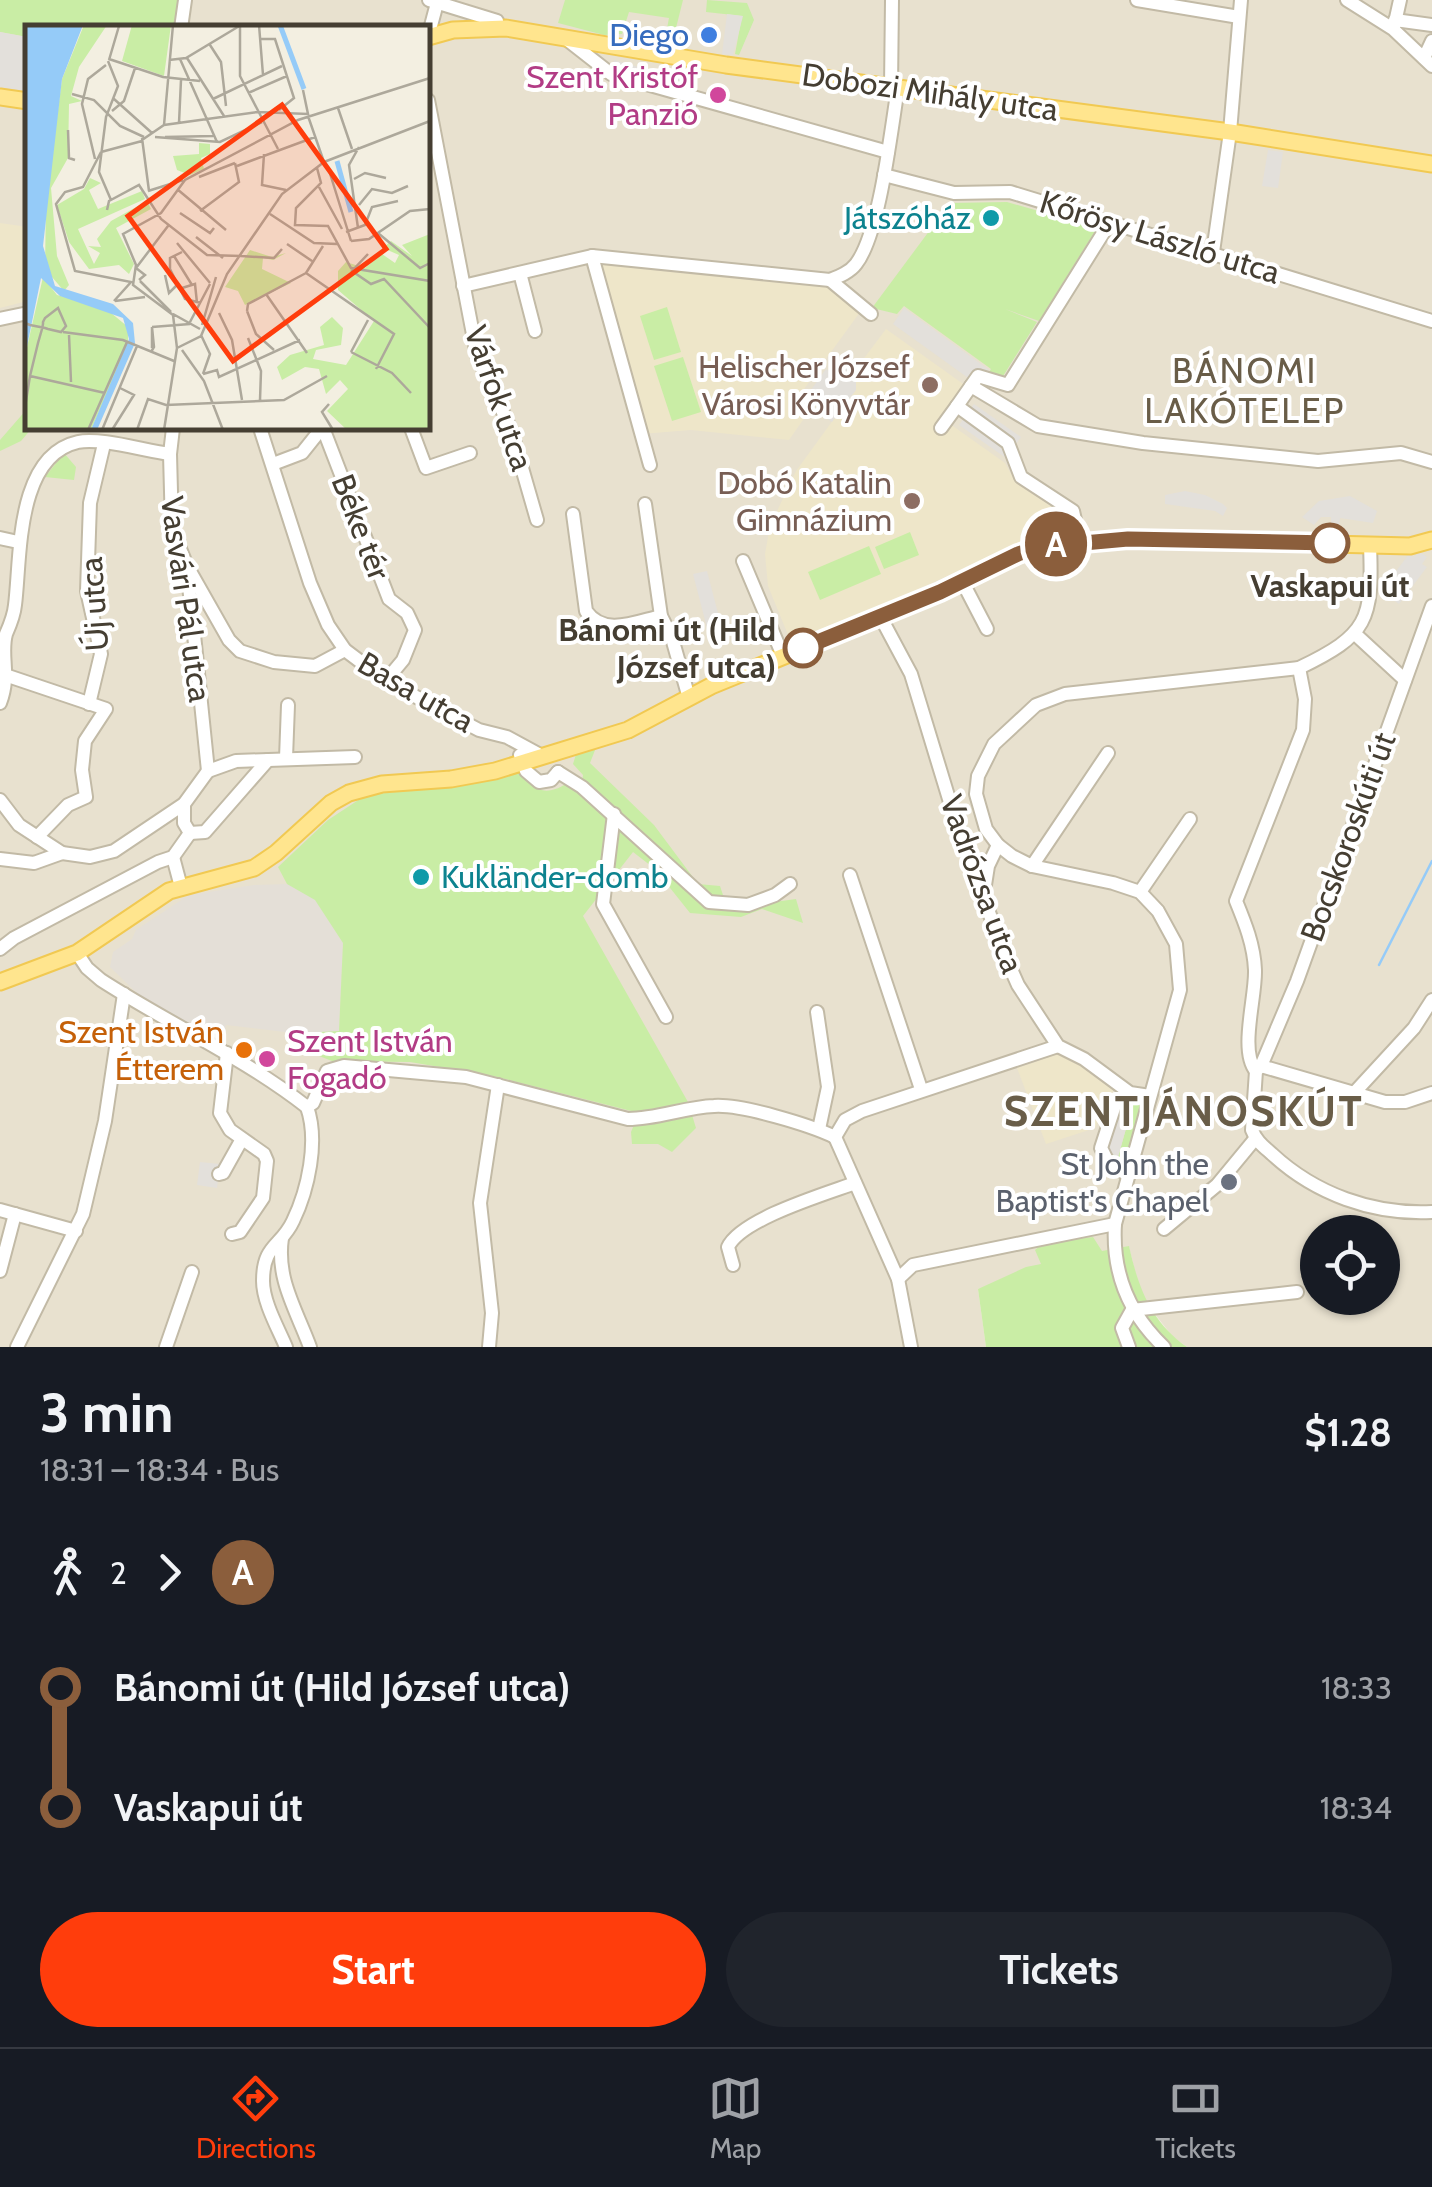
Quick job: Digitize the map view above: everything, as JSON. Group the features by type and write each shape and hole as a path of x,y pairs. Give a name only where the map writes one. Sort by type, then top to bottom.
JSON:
{"main road":[{"name":"Dobozi Mihály utca","path":"430,36 453,30 506,28 726,65 1230,132 1432,164"},
{"path":"0,97 25,101"},
{"path":"0,982 77,953 169,890 254,868 331,803 349,793 382,784 466,777 628,730 688,698 1018,554 1080,542 1273,541 1410,546 1432,540"}],"street":[{"path":"182,25 186,0"},
{"path":"463,286 592,256 830,280 848,272 860,258 888,152 894,88 892,0"},
{"path":"1138,0 1239,18"},
{"path":"1213,252 1230,132 1240,0"},
{"path":"1348,0 1394,24 1428,62"},
{"path":"1394,24 1400,0"},
{"path":"433,2 497,21"},
{"path":"1394,24 1432,25"},
{"path":"565,38 610,74 888,152"},
{"path":"1428,62 1432,41"},
{"name":"Várfok utca","path":"430,111 478,355 511,430 536,520"},
{"name":"Kőrösy László utca","path":"884,175 954,192 1010,192 1432,321"},
{"path":"941,428 978,376 1008,386 1110,222"},
{"path":"592,256 650,465"},
{"name":"Várfok utca","path":"520,273 535,331"},
{"path":"830,280 871,314"},
{"path":"0,319 25,314"},
{"path":"971,386 1038,426 1142,443 1318,461 1401,453 1432,462"},
{"path":"957,406 1008,443 1021,477 1073,511 1080,542"},
{"name":"Vasvári Pál utca","path":"174,430 170,454 172,530 187,566 208,771"},
{"name":"Basa utca","path":"265,430 310,583 328,625 345,650 386,682 479,730 507,736 548,754"},
{"name":"Béke tér","path":"273,464 302,453 321,430"},
{"name":"Béke tér","path":"324,430 389,599 406,612 415,630 404,660 393,672"},
{"path":"411,430 426,468 470,453"},
{"path":"0,703 8,676 3,635 15,610 18,542 30,494 44,467 61,449 73,443 170,454"},
{"name":"Új utca","path":"89,704 101,654 86,591 90,504 104,444"},
{"path":"645,504 661,616 672,638 688,698"},
{"path":"573,514 586,611 593,621 613,627 661,616"},
{"path":"0,538 18,542"},
{"path":"1164,1347 1132,1310 1117,1274 1113,1252 1114,1224 1180,990 1180,966 1168,927 1140,892 1032,866 998,845 979,811 978,776 994,744 1036,705 1065,694 1299,668 1328,653 1354,633 1370,607 1370,545"},
{"path":"743,562 783,656"},
{"path":"187,566 229,640 240,651 274,662 315,666 345,650"},
{"path":"962,581 988,630"},
{"name":"Bocskoroskúti út","path":"1258,1068 1297,981 1432,606"},
{"name":"Vadrózsa utca","path":"880,616 910,674 949,799 1018,985 1058,1046 1084,1059 1130,1093 1150,1096"},
{"path":"1354,633 1404,680"},
{"path":"1299,668 1305,700 1302,730 1236,900 1249,931 1255,965 1255,1000 1248,1041 1251,1066 1385,1102 1405,1102 1432,1093"},
{"path":"8,676 106,709 85,741 82,770 86,798 68,804 37,836"},
{"path":"286,758 288,705"},
{"path":"507,736 526,771 539,782 551,780 558,772 560,760 548,754"},
{"path":"1032,866 1108,753"},
{"path":"0,800 19,825 62,853 90,858 114,850 184,804 208,771 236,761 354,757"},
{"path":"0,949 14,938 172,857 190,833 205,832 268,760"},
{"path":"558,772 614,814 709,902 748,905 775,896 790,884"},
{"path":"184,804 184,824 190,833"},
{"path":"614,814 603,904 666,1017"},
{"path":"1140,892 1190,820"},
{"path":"985,893 988,866 998,845"},
{"path":"0,859 34,864 62,853"},
{"path":"172,857 181,886"},
{"path":"850,876 921,1089"},
{"path":"77,953 87,968 124,994 228,1053 307,1107 312,1128 311,1154 302,1198 292,1225 268,1252 263,1286 286,1347"},
{"path":"17,1347 76,1231 100,1146 124,994"},
{"path":"1356,1092 1414,1028 1432,1000"},
{"path":"817,1012 828,1087 819,1129"},
{"path":"835,1137 849,1116 1058,1046"},
{"path":"228,1053 220,1110 230,1130 264,1154 267,1161 263,1198 240,1232 232,1234"},
{"path":"307,1107 327,1071 334,1067 466,1078 628,1118 650,1119 713,1106 738,1108 819,1129 835,1137 898,1280 910,1347"},
{"path":"1258,1068 1252,1130 1255,1139 1304,1181 1372,1206 1432,1212"},
{"path":"489,1347 492,1313 480,1202 498,1086"},
{"path":"1129,1175 1109,1164 1101,1148 1116,1102 1130,1093"},
{"path":"1164,1230 1217,1185 1255,1139"},
{"path":"218,1174 223,1174 242,1140"},
{"path":"733,1264 728,1247 734,1238 773,1214 855,1183"},
{"path":"0,1210 76,1231"},
{"path":"0,1271 16,1214"},
{"path":"898,1280 913,1265 1114,1224"},
{"path":"282,1235 279,1257 284,1288 310,1347"},
{"path":"166,1347 192,1272"},
{"path":"1132,1310 1296,1292"},
{"path":"1128,1347 1122,1328 1132,1310"}],"shaded area":[{"path":"0,0 1432,0 1432,1347 1187,1347 1173,1337 1147,1304 1129,1247 978,1289 986,1347 0,1347"},
{"path":"727,14 743,16 733,55 722,54"},
{"path":"0,32 25,37 25,92 0,88"},
{"path":"614,60 684,80 680,94 611,74"},
{"path":"1268,150 1283,152 1278,188 1262,186"},
{"path":"0,223 25,227 25,302 0,308"},
{"path":"592,256 830,280 863,308 799,396 812,407 789,440 691,430 641,434"},
{"path":"904,308 989,370 978,385 893,324"},
{"name":"Dobó Katalin Gimnázium","path":"886,329 966,386 943,419 1005,463 1016,483 1069,518 1072,531 1030,538 884,605 791,642 768,586 765,554 770,526 796,471 855,390 856,369"},
{"path":"845,362 856,369 856,390 832,422 815,410 820,403 808,394 826,369 835,376"},
{"path":"974,404 1021,437 1006,458 959,425"},
{"path":"1185,491 1223,504 1227,508 1223,516 1215,511 1165,504 1165,495"},
{"path":"1350,496 1377,511 1373,523 1340,518 1339,527 1331,527 1331,517 1321,517 1314,525 1302,517 1319,501"},
{"path":"1419,551 1427,557 1422,564 1427,567 1399,604 1381,591 1409,554 1414,557"},
{"path":"707,571 726,644 712,647 693,574"},
{"path":"287,884 315,899 343,943 339,1032 293,1033 226,1025 222,1040 216,1039 141,997 110,967 113,952 132,939 136,930 189,895"},
{"path":"1061,1053 1072,1056 1115,1087 1095,1128 1046,1144 1017,1068"},
{"path":"1116,1102 1131,1111 1118,1157 1101,1148"},
{"path":"200,1162 220,1164 217,1188 197,1185"}],"green space":[{"path":"0,0 178,0 174,25 25,25 25,37 0,32"},
{"path":"565,0 683,0 672,44 664,44 669,18 629,12 622,34 604,35 558,23"},
{"path":"707,0 747,3 754,20 739,55 735,54 742,16 706,12"},
{"path":"1007,202 1097,228 1039,321 1005,309 1037,322 1000,381 987,375 991,369 904,306 897,314 872,308 950,203"},
{"path":"667,307 681,352 654,360 640,316"},
{"path":"683,357 701,412 672,421 654,366"},
{"path":"25,411 25,430 30,430 21,441 0,451 0,440"},
{"path":"64,453 76,467 74,480 45,477"},
{"path":"910,532 919,555 884,569 875,547"},
{"path":"869,546 881,574 820,600 808,572"},
{"path":"597,745 590,763 654,825 698,884 720,886 727,907 763,897 774,902 796,899 803,923 762,909 741,917 690,913 655,869 633,852 583,916 688,1102 696,1128 672,1152 658,1144 632,1144 631,1132 639,1113 493,1076 410,1062 332,1061 319,1056 320,1032 339,1031 343,943 315,900 287,884 278,867 328,820 366,795 471,784 520,772 540,790 566,784 581,790 583,775 573,764 577,751"},
{"path":"1140,1097 1147,1100 1127,1164 1118,1166 1109,1152 1118,1157 1131,1111 1124,1106"},
{"path":"1093,1237 1102,1251 1129,1246 1137,1276 1155,1315 1187,1347 986,1347 978,1289 1041,1264 1035,1250 1043,1243"}],"waterway":[{"path":"1379,965 1432,861"}],"bus line":[{"name":"A","path":"803,648 1039,547 1128,539 1330,543"}],"place":[{"name":"Diego","path":"709,35"},
{"name":"Szent Kristóf Panzió","path":"718,95"},
{"name":"Játszóház","path":"991,218"},
{"name":"Helischer József Városi Könyvtár","path":"930,385"},
{"name":"Dobó Katalin Gimnázium","path":"912,501"},
{"name":"Vaskapui út","path":"1330,543"},
{"name":"Bánomi út (Hild József utca)","path":"803,648"},
{"name":"Kukländer-domb","path":"421,877"},
{"name":"Szent István Étterem","path":"244,1050"},
{"name":"Szent István Fogadó","path":"267,1059"},
{"name":"St John the Baptist's Chapel","path":"1229,1182"}],"district":[{"name":"BÁNOMI LAKÓTELEP","path":"1245,391"},
{"name":"SZENTJÁNOSKÚT","path":"1184,1111"}]}
